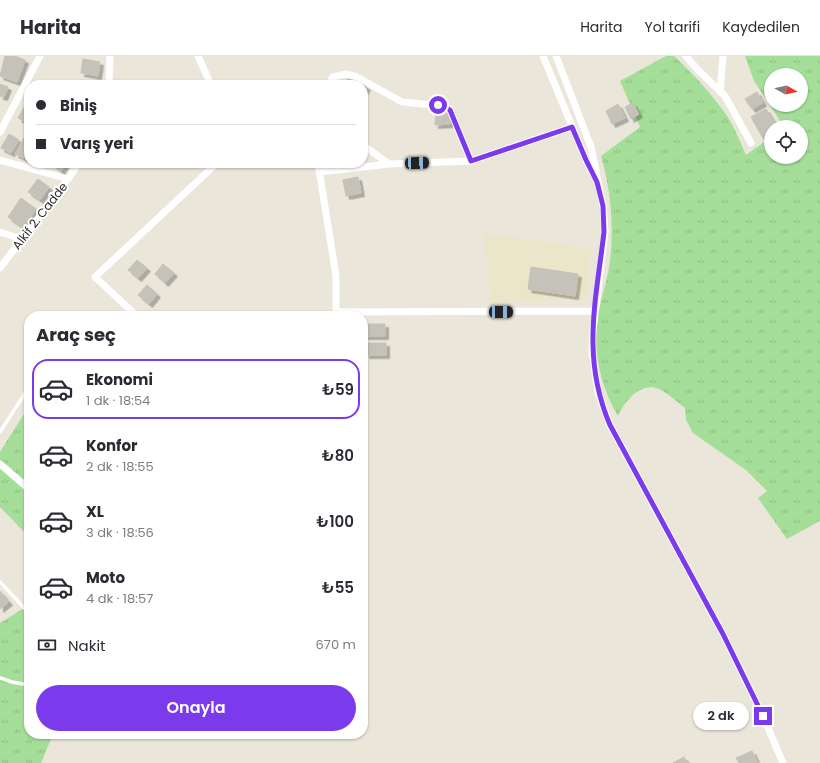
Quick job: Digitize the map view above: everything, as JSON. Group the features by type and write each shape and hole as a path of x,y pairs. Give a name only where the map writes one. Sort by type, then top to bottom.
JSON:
{"street":[{"path":"27,80 40,56"},
{"path":"109,80 110,56"},
{"path":"198,56 209,80"},
{"path":"543,56 586,160 597,182"},
{"path":"556,56 591,147 603,206 604,232 592,340 593,364 598,392 605,414 678,554 723,634 760,709 783,763"},
{"path":"686,56 724,96 751,143"},
{"path":"720,92 723,56"},
{"path":"332,80 333,78 350,74 362,80"},
{"path":"368,83 402,102 444,106 450,110 471,161"},
{"path":"0,132 24,86"},
{"path":"368,166 389,164 471,161 572,127"},
{"path":"368,149 389,164"},
{"path":"0,160 24,167"},
{"path":"29,168 68,179"},
{"name":"Alkif 2. Cadde","path":"0,268 76,168"},
{"path":"132,311 95,277 212,168"},
{"path":"319,168 336,276 333,311"},
{"path":"319,172 354,168"},
{"path":"0,232 21,239"},
{"path":"368,314 595,311"},
{"path":"0,464 24,485"}],"lane":[{"path":"0,432 24,395"},
{"path":"0,582 24,608"},
{"path":"0,678 24,684"}],"shaded area":[{"path":"484,233 591,249 586,299 491,303"}],"green space":[{"path":"666,56 674,56 702,84 727,116 746,155 764,142 764,164 808,164 808,120 779,120 774,112 808,112 808,68 764,68 764,96 754,81 745,56 820,56 820,521 787,539 758,498 767,491 746,470 693,433 686,420 685,408 669,395 652,387 640,390 634,394 624,405 618,416 606,391 599,365 596,339 599,311 610,261 612,221 607,182 601,156 640,127 620,81"},
{"path":"24,414 24,532 0,507 0,452"},
{"path":"24,608 24,739 51,739 41,763 0,763 0,623"}],"building":[{"path":"5,56 15,56 25,60 17,82 0,76"},
{"path":"83,59 100,62 98,76 81,73"},
{"path":"350,76 356,80 347,80"},
{"path":"0,84 8,87 4,97 0,96"},
{"path":"757,92 763,103 752,109 745,99"},
{"path":"633,103 639,114 631,119 625,107"},
{"path":"618,104 625,118 612,124 606,111"},
{"path":"24,108 24,121 18,118"},
{"path":"447,110 450,124 435,125 436,111"},
{"path":"764,110 764,112 768,112 773,120 764,120 764,140 751,117"},
{"path":"9,134 19,140 11,153 1,148"},
{"path":"24,138 24,158 15,154"},
{"path":"358,177 361,193 346,196 343,180"},
{"path":"38,179 49,187 40,200 28,192"},
{"path":"21,198 36,209 23,228 8,217"},
{"path":"137,260 147,268 138,278 128,270"},
{"path":"163,264 174,273 165,283 155,274"},
{"path":"531,267 578,274 575,296 528,289"},
{"path":"147,285 157,294 149,304 138,295"},
{"path":"368,324 385,324 385,336 368,336"},
{"path":"368,343 386,343 386,355 368,355"},
{"path":"0,591 9,602 0,609"},
{"path":"752,751 758,763 739,763 736,758"},
{"path":"684,757 687,763 673,763"}],"route":[{"path":"438,105 447,107 450,110 471,161 572,127 597,182 603,206 604,232 592,350 595,378 605,414 678,554 723,634 763,716"}]}
